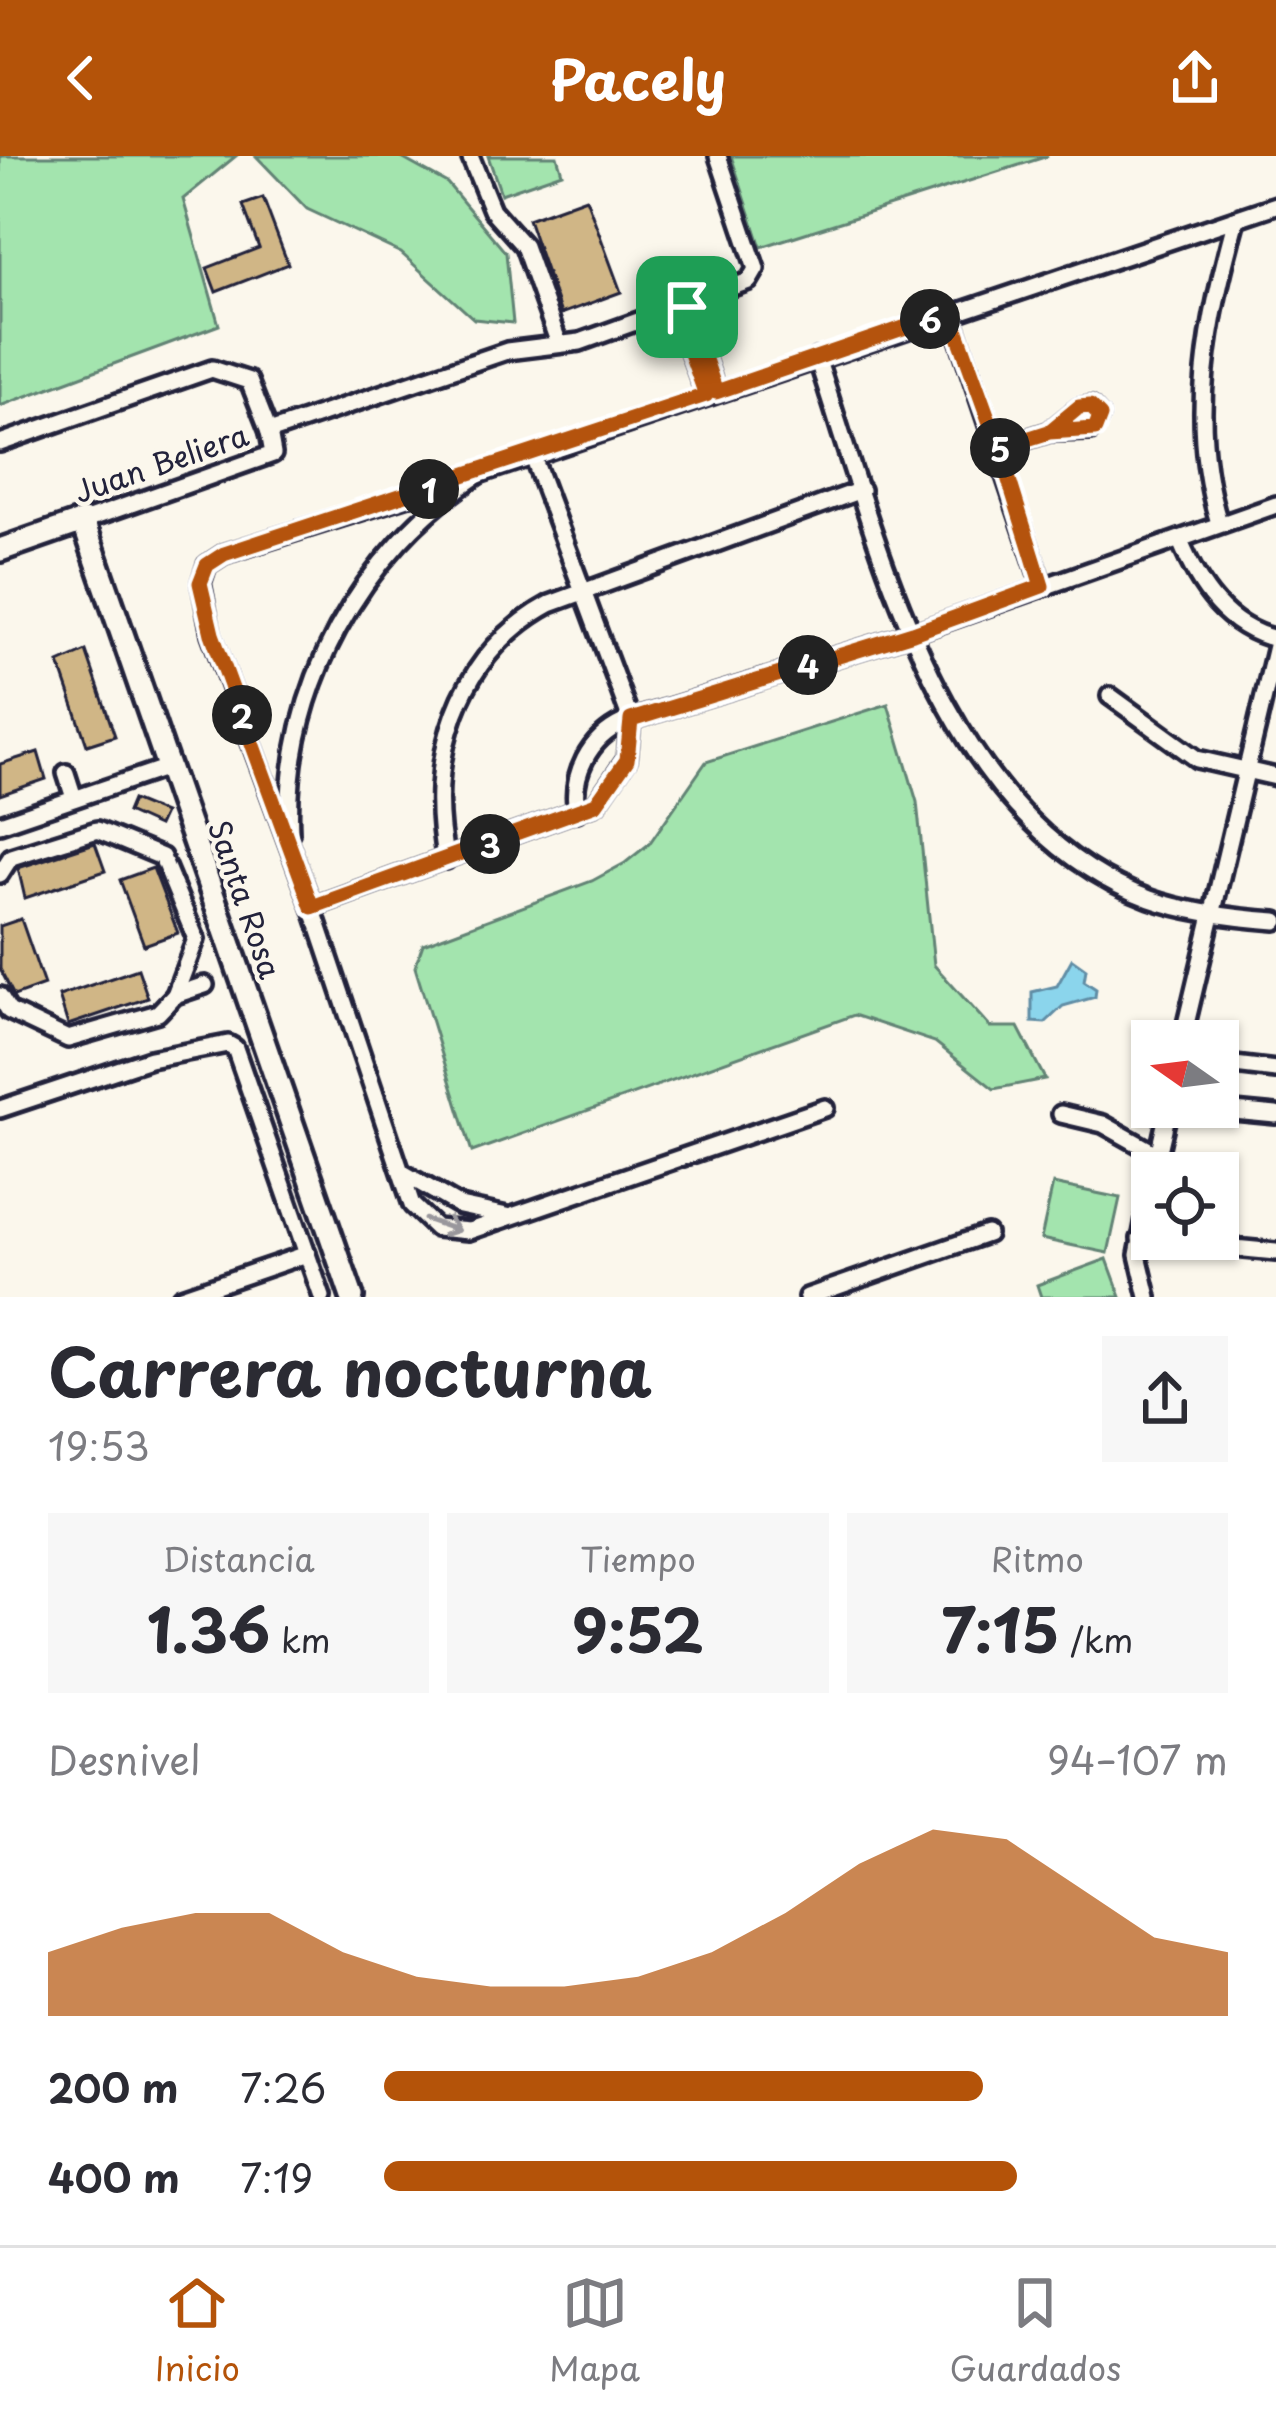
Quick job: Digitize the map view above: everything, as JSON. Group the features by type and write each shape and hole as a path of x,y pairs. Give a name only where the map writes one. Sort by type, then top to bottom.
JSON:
{"street":[{"path":"470,156 492,210 524,245 559,344"},
{"path":"0,443 212,369 249,381 269,432 507,351 559,344 681,310 754,276 718,156"},
{"path":"825,1108 469,1231 436,1228 412,1204 312,907 207,619 200,583 207,565 224,554 533,457 1276,205"},
{"path":"1219,524 1202,455 1203,372 1236,219"},
{"path":"681,310 711,394"},
{"path":"950,312 1042,586"},
{"path":"817,358 913,633 957,731 979,762 1048,832 1093,868 1149,899 1276,921"},
{"name":"Juan Beliera","path":"0,550 273,454 269,432"},
{"path":"999,448 1049,432"},
{"path":"312,907 578,812 596,804 618,776 632,746 631,720 533,457"},
{"path":"291,848 297,742 334,635 398,540 479,474"},
{"path":"446,860 439,779 457,703 507,633 530,614 580,592 861,490"},
{"path":"578,812 575,783 583,761 613,727 913,633 1276,505"},
{"name":"Santa Rosa","path":"83,520 352,1297"},
{"path":"1180,542 1226,613 1240,626 1276,643 1187,1020"},
{"path":"1110,696 1181,750 1245,773 1276,777"},
{"path":"0,824 168,767"},
{"path":"66,773 74,798"},
{"path":"0,874 11,857 98,830 162,857 196,939 175,995 158,1013 68,1039 10,1011 0,996"},
{"path":"175,995 205,985"},
{"path":"0,1108 150,1059 228,1044 241,1054 322,1297"},
{"path":"1239,1066 1276,1070"},
{"path":"1239,1111 1276,1115"},
{"path":"1061,1114 1103,1124 1153,1152"},
{"path":"401,1172 460,1206 509,1217"},
{"path":"807,1297 986,1234"},
{"path":"1239,1248 1276,1252"},
{"path":"181,1297 307,1254"},
{"path":"1143,1260 1148,1297"}],"green space":[{"path":"0,156 236,156 183,199 219,325 0,406"},
{"path":"256,156 398,156 447,183 506,253 513,323 474,319 401,253 307,209"},
{"path":"488,156 557,156 562,173 501,194"},
{"path":"731,156 1048,156 761,247"},
{"path":"888,704 917,802 934,965 990,1027 1018,1027 1045,1079 994,1089 935,1042 854,1015 472,1152 415,967 423,944 592,881 625,863 649,844 706,762"},
{"path":"1053,1184 1120,1198 1108,1253 1041,1239"},
{"path":"1107,1259 1121,1297 1041,1297 1037,1285"}],"water":[{"path":"1072,959 1086,969 1084,981 1096,989 1095,997 1063,1006 1045,1023 1032,1022 1032,992 1057,986"}],"building":[{"path":"263,198 288,264 216,292 207,268 259,248 243,205"},
{"path":"586,198 621,292 561,314 528,219"},
{"path":"86,651 115,736 87,745 59,663"},
{"path":"38,752 46,779 0,795 0,764"},
{"path":"132,800 164,813 158,826 127,812"},
{"path":"95,843 105,871 25,898 18,868"},
{"path":"153,868 178,933 144,945 120,880"},
{"path":"21,919 44,985 14,996 0,969 0,926"},
{"path":"138,969 148,998 68,1025 59,996"}],"route":[{"path":"687,307 676,312 706,395 533,457 224,554 207,565 200,583 202,603 312,907 596,804 627,760 631,720 913,633 1042,586 999,448 1049,432 1090,431 1098,424 1096,410 1079,407 1049,432 999,448 950,312 716,392 687,307"}]}
